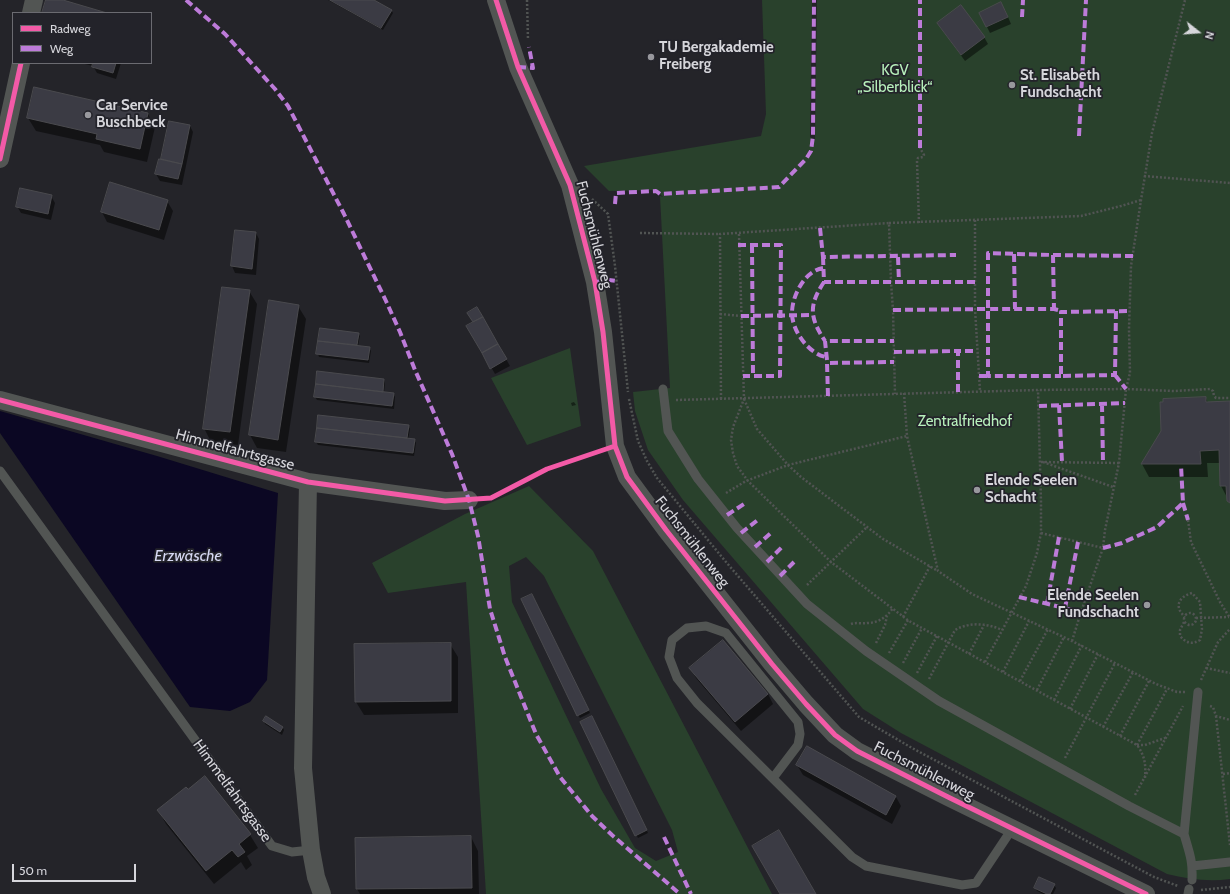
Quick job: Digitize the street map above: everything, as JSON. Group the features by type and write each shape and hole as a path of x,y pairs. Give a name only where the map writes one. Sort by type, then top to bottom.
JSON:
{"street":[{"path":"32,12 34,0"},
{"name":"Fuchsmühlenweg","path":"496,0 518,67 570,184 595,282 603,332 615,446 627,476 666,530 768,658 834,735 857,752 1146,894"},
{"path":"0,159 21,64"},
{"name":"Himmelfahrtsgasse","path":"0,400 308,482 445,501 469,500"},
{"name":"Himmelfahrtsgasse","path":"308,482 303,768 311,850 316,877 322,894"}],"lane":[{"path":"663,388 668,431 698,479 736,528 807,604 870,654 939,701 1129,806 1184,834"},
{"name":"Himmelfahrtsgasse","path":"0,471 272,846 292,852 311,850"},
{"path":"773,778 798,745 800,734 798,722 726,633 706,626 687,628 672,640 669,657 677,678 697,703 852,857 866,866 962,886 976,883 1012,829"},
{"path":"1192,880 1191,854 1184,834 1198,692"},
{"path":"1192,866 1230,862"}],"path":[{"path":"527,0 529,47"},
{"path":"1072,640 1103,548 1113,487 1119,463 1126,389 1130,373 1131,266 1152,133 1185,0"},
{"path":"919,223 917,161 918,158 924,157 920,148"},
{"path":"1144,176 1230,183"},
{"path":"593,200 608,214 629,401 638,441 647,462 657,478 711,544 859,717 912,748 1154,877 1189,892 1230,887"},
{"path":"640,233 739,234 889,223 1081,216 1141,200"},
{"path":"975,220 975,310 980,391"},
{"path":"889,223 895,394"},
{"path":"720,234 721,399"},
{"path":"739,234 744,399 757,429 788,465 801,477 883,539 938,570 972,594 1072,640 1167,689 1178,692 1198,692"},
{"path":"720,314 741,316"},
{"path":"664,400 744,399 980,391 1126,389 1174,391 1210,390 1213,391 1216,398 1230,398"},
{"path":"985,662 1026,586 1037,553 1041,533 1041,462 1038,390"},
{"path":"904,393 907,436 938,570"},
{"path":"744,399 733,427 730,440 737,466 748,481 831,562 908,620 1137,745 1145,745 1166,738"},
{"path":"715,500 748,481 788,465 907,436"},
{"path":"1041,462 1119,463"},
{"path":"1041,462 1113,487"},
{"path":"1188,520 1191,542 1220,602 1230,618"},
{"path":"798,594 867,526"},
{"path":"1041,533 1103,548"},
{"path":"903,617 930,566"},
{"path":"1185,617 1180,609 1179,602 1181,598 1192,593 1200,602 1202,635 1200,640 1192,644 1186,642 1180,636 1180,630 1185,617 1189,613 1193,613 1196,618"},
{"path":"870,654 885,625 887,616 893,608"},
{"path":"840,630 853,623 868,623 887,616"},
{"path":"1196,618 1230,618"},
{"path":"1184,622 1190,625 1196,621 1196,618"},
{"path":"884,663 908,620"},
{"path":"1003,672 1030,621"},
{"path":"923,690 955,630 962,626 984,625 1002,630"},
{"path":"969,654 984,625"},
{"path":"898,673 922,628"},
{"path":"1129,806 1185,702 1198,692 1206,668 1218,642 1230,629"},
{"path":"1020,681 1048,630"},
{"path":"912,683 937,636"},
{"path":"1037,690 1064,637"},
{"path":"1054,700 1082,645"},
{"path":"1070,708 1098,654"},
{"path":"1060,767 1115,663"},
{"path":"1206,668 1230,673"},
{"path":"1103,727 1133,672"},
{"path":"1120,736 1149,681"},
{"path":"1137,745 1167,689"},
{"path":"1197,704 1206,704 1213,707 1216,716 1230,845"},
{"path":"1216,716 1230,720"},
{"path":"1137,745 1144,757 1146,770 1145,778"},
{"path":"1223,774 1230,773"}],"green space":[{"name":"Zentralfriedhof","path":"762,0 812,0 810,137 815,140 817,0 1230,0 1230,879 1198,880 1167,874 901,733 863,709 683,500 648,450 635,411 633,392 670,388 660,196 663,197 656,190 609,191 584,166 761,136 766,114"},
{"path":"570,348 581,426 527,445 491,378"},
{"path":"529,486 593,551 772,894 486,894 466,582 388,593 372,563 465,514","holes":["526,557 544,576 672,830 678,852 656,861 635,848 601,789 512,602 509,566"]}],"water":[{"name":"Erzwäsche","path":"0,411 157,456 278,493 267,680 250,702 230,711 190,707 0,433"}],"building":[{"path":"46,0 63,0 104,12 42,12"},
{"path":"330,0 374,0 392,10 381,28"},
{"path":"1001,2 1008,17 986,27 979,13"},
{"path":"961,5 985,37 961,55 937,23"},
{"path":"93,64 116,64 113,73 92,67"},
{"name":"Car Service Buschbeck","path":"34,87 148,113 140,149 96,139 97,134 27,118"},
{"path":"169,121 190,125 182,164 161,159"},
{"path":"159,159 182,164 178,179 155,174"},
{"path":"110,182 168,200 159,230 101,212"},
{"path":"20,188 52,195 48,214 16,207"},
{"path":"235,230 256,232 252,269 231,266"},
{"path":"222,287 250,290 230,432 203,429"},
{"path":"269,300 299,305 278,440 249,435"},
{"path":"477,307 483,317 473,322 467,313"},
{"path":"483,317 498,344 482,353 466,326"},
{"path":"320,328 359,333 357,345 318,341"},
{"path":"318,341 370,347 368,360 316,354"},
{"path":"498,344 507,359 490,369 482,353"},
{"path":"317,371 384,379 383,392 316,384"},
{"path":"316,384 394,393 392,406 314,397"},
{"path":"1206,397 1206,402 1230,401 1230,503 1227,501 1226,486 1220,486 1219,450 1200,451 1201,464 1141,464 1161,431 1160,402 1163,402 1163,399"},
{"path":"318,415 409,425 407,438 317,428"},
{"path":"317,428 415,439 413,453 315,442"},
{"path":"532,594 589,710 577,716 521,599"},
{"path":"723,640 768,694 735,722 689,668"},
{"path":"451,643 451,701 355,702 354,644"},
{"path":"266,716 283,727 280,732 263,721"},
{"path":"592,716 647,830 635,836 580,722"},
{"path":"807,746 896,796 886,815 796,765"},
{"path":"205,776 251,834 239,844 245,852 238,857 232,850 206,871 157,810 186,787 188,789"},
{"path":"779,830 816,894 780,894 752,846"},
{"path":"471,836 472,888 356,889 355,838"},
{"path":"1039,877 1055,884 1050,894 1034,888"}],"marked path":[{"path":"186,0 225,34 275,89 288,106 344,214 386,301 452,454 469,500 478,536 490,609 505,657 536,734 560,777 592,816 680,894"},
{"path":"615,204 616,193 656,191 660,194 779,187 806,159 811,151 813,136 814,0"},
{"path":"920,0 920,148"},
{"path":"1022,17 1023,0"},
{"path":"1079,136 1086,0"},
{"path":"518,67 533,68 529,47"},
{"path":"820,228 823,257 956,255"},
{"path":"738,245 781,245 780,376 743,376"},
{"path":"752,245 753,376"},
{"path":"893,310 988,309 988,253 1053,255 1054,309"},
{"path":"1014,254 1015,309"},
{"path":"1053,255 1133,256"},
{"path":"823,257 824,282 976,282"},
{"path":"898,257 899,282"},
{"path":"823,268 816,270 805,279 794,299 792,313 795,327 803,341 808,347 826,357"},
{"path":"595,282 609,280 617,281"},
{"path":"824,282 815,298 813,312 816,325 825,341"},
{"path":"1058,310 988,309 988,376 1061,376"},
{"path":"1116,311 1115,375 1061,376 1061,312 1130,311"},
{"path":"741,316 812,315"},
{"path":"827,360 825,341 894,341"},
{"path":"894,352 958,351"},
{"path":"958,392 958,351 977,351"},
{"path":"828,396 827,363 894,362"},
{"path":"1115,375 1126,389"},
{"path":"979,376 988,376"},
{"path":"1039,406 1125,403"},
{"path":"1102,404 1103,463"},
{"path":"1059,405 1062,462"},
{"path":"1103,548 1122,543 1157,527 1183,503 1181,465"},
{"path":"727,515 747,502"},
{"path":"1183,503 1188,520"},
{"path":"741,533 759,519"},
{"path":"755,547 771,533"},
{"path":"1047,604 1059,537"},
{"path":"1065,608 1078,542"},
{"path":"767,562 782,547"},
{"path":"780,576 794,562"},
{"path":"1019,597 1081,612"},
{"path":"664,837 691,894"}],"cycle path":[{"path":"496,0 518,67 570,185 595,282 603,332 615,446 627,477 666,530 772,664 835,735 857,751 1146,894"},
{"path":"0,159 21,64"},
{"path":"0,400 308,482 445,501 491,498 547,469 615,446"}],"place":[{"name":"TU Bergakademie Freiberg","path":"651,57"},
{"name":"St. Elisabeth Fundschacht","path":"1012,85"},
{"name":"Car Service Buschbeck","path":"88,115"},
{"name":"Elende Seelen Schacht","path":"977,490"},
{"name":"Elende Seelen Fundschacht","path":"1147,605"}],"park label":[{"name":"KGV „Silberblick“","path":"895,80"}]}
